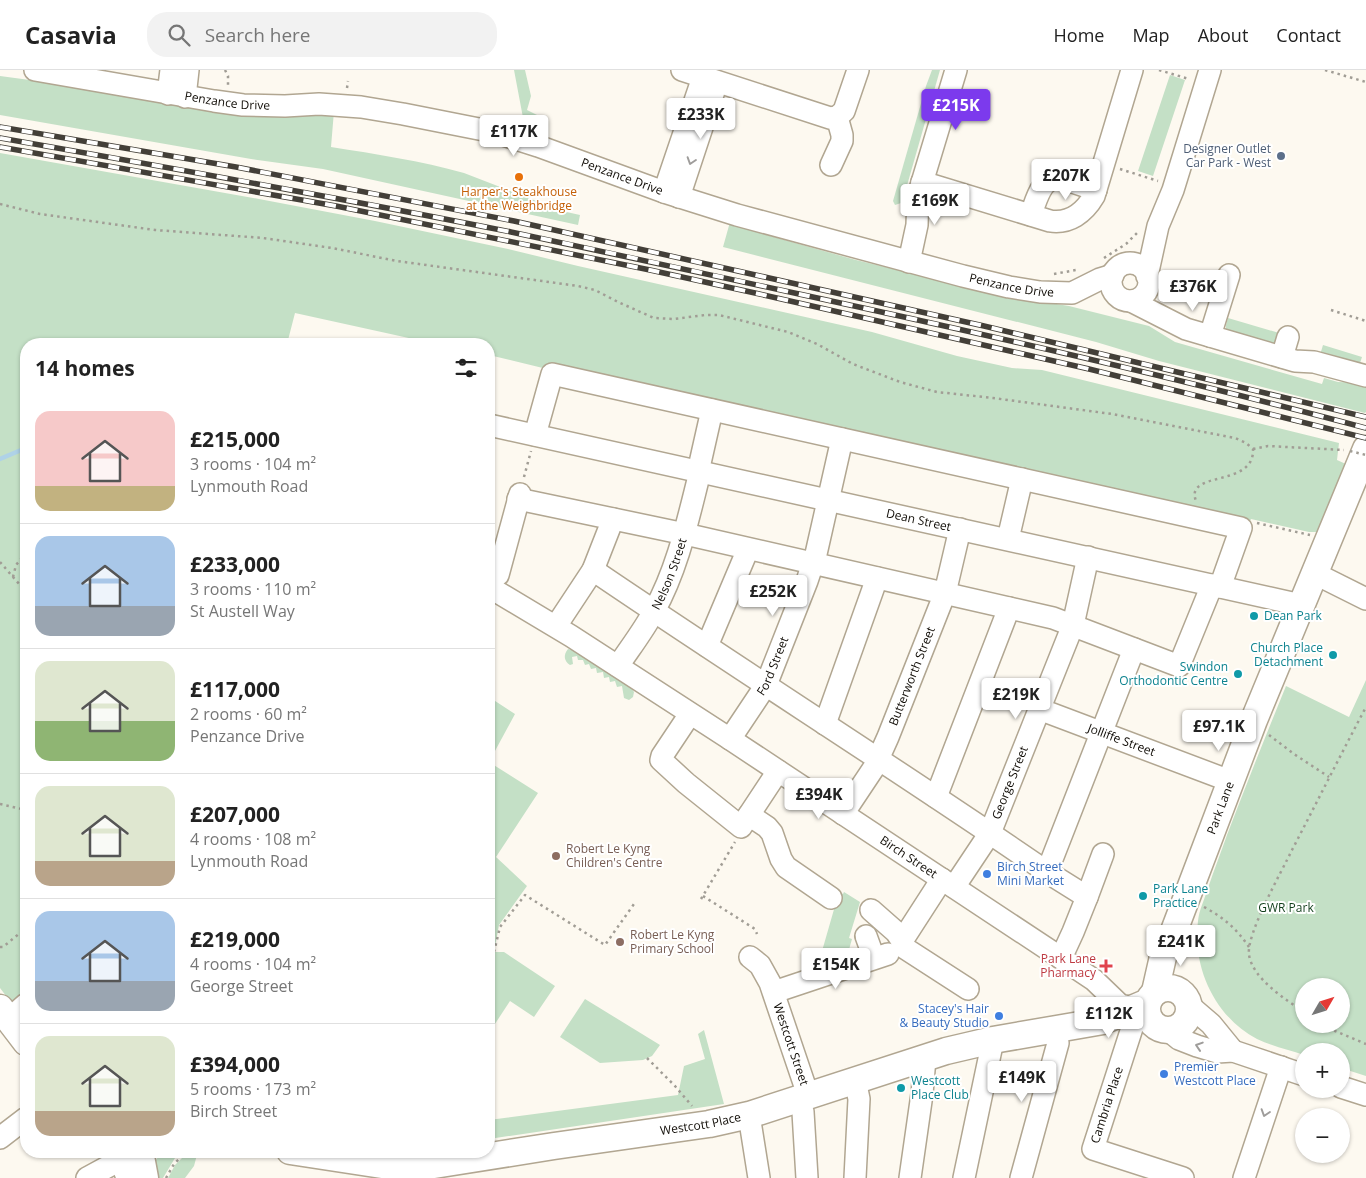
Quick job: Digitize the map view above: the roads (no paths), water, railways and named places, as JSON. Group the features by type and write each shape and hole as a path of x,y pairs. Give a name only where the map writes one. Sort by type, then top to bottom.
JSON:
{"main road":[{"name":"Park Lane","path":"1163,1028 1152,1022 1147,1009 1142,1007 1159,972 1165,948 1174,931 1230,781 1329,540 1358,450"},
{"name":"Park Lane","path":"1174,931 1177,960 1186,1000"},
{"path":"1142,1007 1160,989 1174,988 1186,1000 1189,1015 1179,1027 1163,1028"},
{"name":"Westcott Place","path":"321,1158 383,1172 416,1167 439,1171 554,1146 709,1124 748,1115 969,1045 1103,1021 1115,1025 1142,1007"},
{"path":"12,1010 20,1028"}],"street":[{"name":"Penzance Drive","path":"35,70 177,96 243,105 285,106 319,104 347,106 403,114 476,128 507,135 672,194 737,215 909,262 1009,287 1040,292 1072,293 1119,269 1158,226"},
{"path":"171,70 177,96"},
{"path":"177,96 188,70"},
{"path":"682,70 830,118 836,117 846,108 858,70"},
{"path":"909,262 917,225 917,202 956,70"},
{"path":"922,182 1056,222 1072,218 1087,207 1094,196 1132,70"},
{"name":"Penzance Drive","path":"1126,300 1138,299 1147,288 1158,226 1169,201 1208,77"},
{"path":"672,194 710,79"},
{"path":"831,165 842,141 836,117"},
{"path":"1031,215 1042,186 1052,179 1060,178 1096,190"},
{"path":"1163,316 1143,269 1133,264 1119,269 1111,282 1115,293 1186,329 1210,336 1289,352 1314,362 1358,374"},
{"path":"1210,336 1229,275"},
{"path":"1072,293 1126,300"},
{"path":"495,578 519,496 1052,618 1179,666 1241,528 552,374 535,435"},
{"name":"Nelson Street","path":"618,666 654,612 685,534 712,410"},
{"name":"Dean Street","path":"495,425 1301,605"},
{"name":"Ford Street","path":"730,739 766,685 813,564 842,439"},
{"path":"1008,539 1022,479"},
{"path":"556,626 593,570 613,519"},
{"name":"Butterworth Street","path":"843,814 879,759 944,593 960,529"},
{"path":"707,646 748,549"},
{"name":"George Street","path":"888,951 948,884 990,833 1073,625 1088,557"},
{"path":"593,570 1087,897"},
{"path":"1314,573 1364,603"},
{"path":"825,724 877,578"},
{"name":"Birch Street","path":"495,590 618,666 1061,958 1102,987 1120,1005 1142,1007"},
{"path":"936,797 1009,608"},
{"path":"1047,872 1134,649"},
{"name":"Jolliffe Street","path":"1039,709 1230,781"},
{"path":"690,714 661,760 686,783 745,821 767,827 772,833 781,859 786,867 818,898"},
{"path":"745,821 778,771"},
{"path":"1061,958 1103,854"},
{"path":"871,910 896,932 888,951"},
{"path":"866,936 888,951 903,947 968,989"},
{"name":"Westcott Street","path":"774,992 888,951"},
{"name":"Westcott Street","path":"750,957 760,965 774,992 803,1097 807,1178"},
{"path":"1186,1000 1233,1051"},
{"name":"Cambria Place","path":"1142,1007 1121,1060 1093,1148 1184,1178"},
{"path":"1163,1028 1179,1040 1196,1046 1217,1052 1233,1051 1295,1072"},
{"path":"1021,1178 1058,1043 1056,1029"},
{"path":"964,1178 993,1040"},
{"path":"910,1178 925,1058"},
{"path":"1244,1178 1281,1067"},
{"path":"855,1080 859,1099 856,1178"},
{"path":"1350,1090 1366,1095"},
{"path":"748,1115 759,1178"},
{"path":"0,1138 20,1123"},
{"path":"87,1178 129,1163"}],"waterway":[{"path":"0,459 20,451"}],"railway":[{"path":"0,127 236,167 514,221 984,326 1366,417"},
{"path":"0,138 320,195 583,247 1012,341 1154,374 1366,428"},
{"path":"0,147 336,206 650,270 1089,369 1366,438"}],"place":[{"name":"Designer Outlet Car Park - West","path":"1281,156"},
{"name":"Harper's Steakhouse at the Weighbridge","path":"519,177"},
{"name":"Dean Park","path":"1254,616"},
{"name":"Church Place Detachment","path":"1333,655"},
{"name":"Swindon Orthodontic Centre","path":"1238,674"},
{"name":"Robert Le Kyng Children's Centre","path":"556,856"},
{"name":"Birch Street Mini Market","path":"987,874"},
{"name":"Park Lane Practice","path":"1143,896"},
{"name":"Robert Le Kyng Primary School","path":"620,942"},
{"name":"Park Lane Pharmacy","path":"1106,966"},
{"name":"Stacey's Hair & Beauty Studio","path":"999,1016"},
{"name":"Premier Westcott Place","path":"1164,1074"},
{"name":"Westcott Place Club","path":"901,1088"}],"park label":[{"name":"GWR Park","path":"1286,908"}]}
